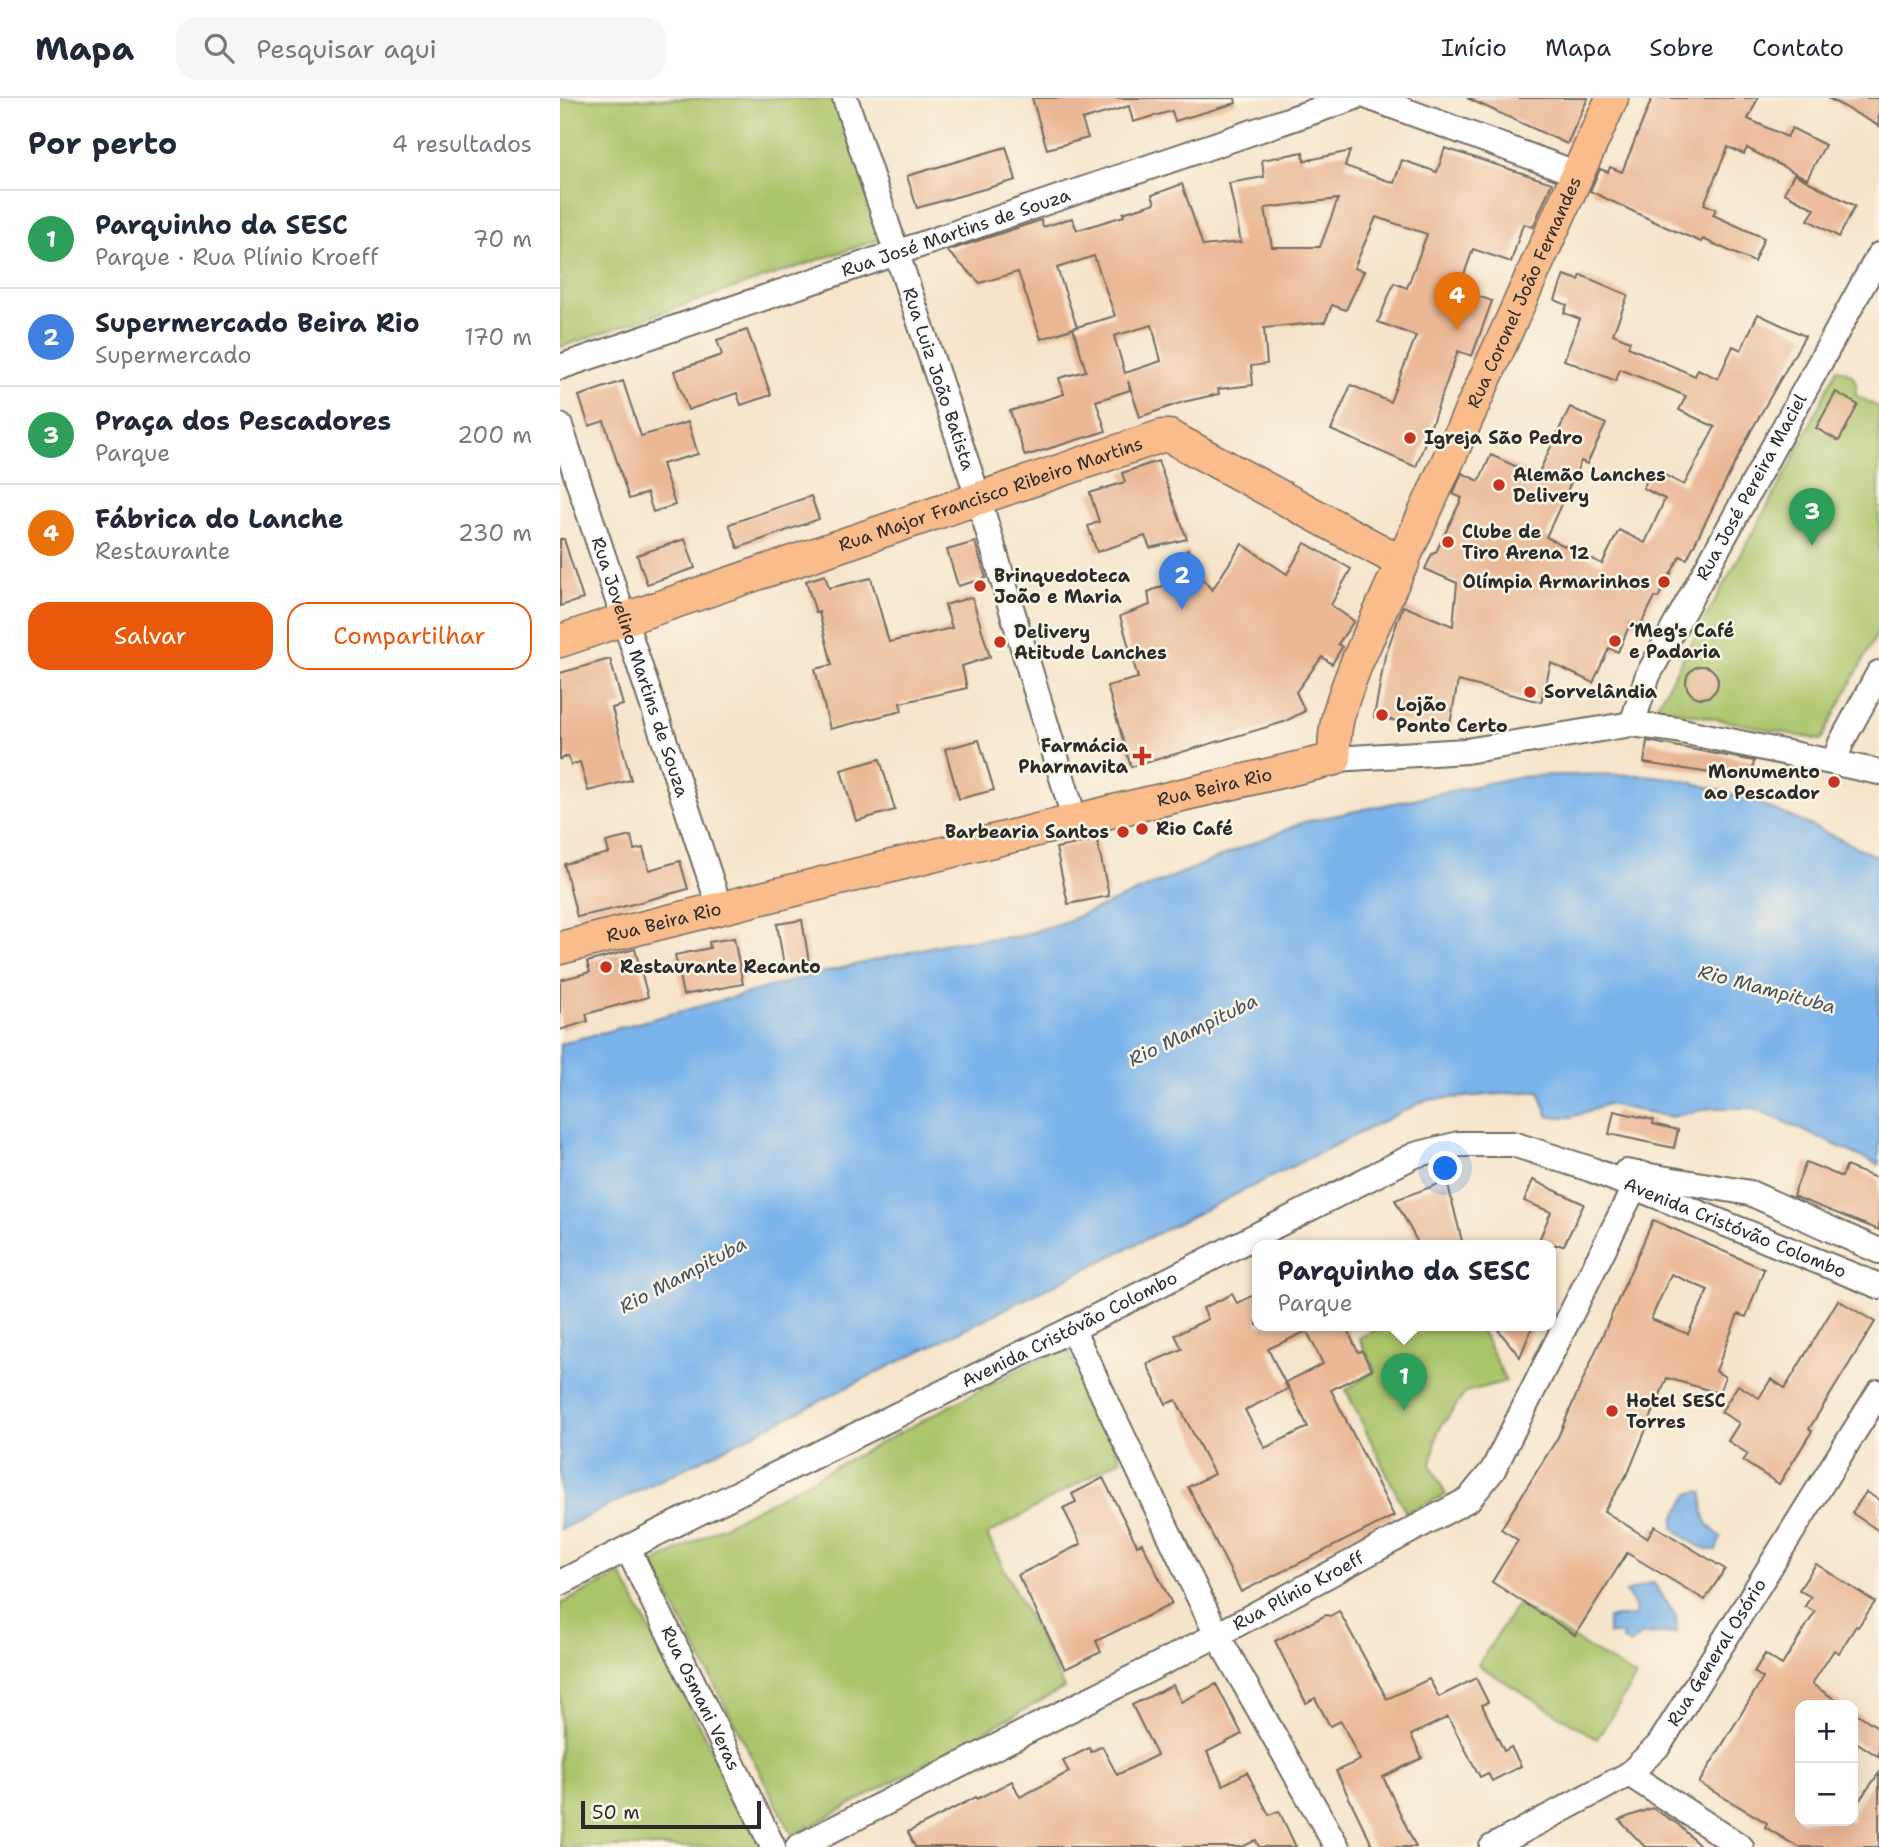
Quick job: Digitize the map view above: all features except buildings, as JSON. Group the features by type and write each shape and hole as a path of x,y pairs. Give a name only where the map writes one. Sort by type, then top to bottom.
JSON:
{"main road":[{"name":"Rua Coronel João Fernandes","path":"1335,759 1333,746 1336,722 1349,684 1612,98"},
{"name":"Rua Major Francisco Ribeiro Martins","path":"560,642 1162,436 1168,436 1403,563"},
{"name":"Rua Beira Rio","path":"560,948 1335,759"}],"street":[{"name":"Rua Luiz João Batista","path":"845,98 978,497 1075,821"},
{"name":"Rua José Martins de Souza","path":"560,367 1353,98"},
{"path":"1371,98 1578,174"},
{"name":"Rua José Pereira Maciel","path":"1632,724 1648,675 1871,287 1879,255"},
{"name":"Rua Jovelino Martins de Souza","path":"560,426 720,908"},
{"path":"1834,762 1841,743 1879,673"},
{"name":"Rua Beira Rio","path":"1335,759 1466,751 1632,724 1676,730 1879,772"},
{"name":"Avenida Cristóvão Colombo","path":"560,1583 1415,1155 1459,1144 1513,1144 1590,1169 1638,1181 1750,1193 1879,1251"},
{"name":"Avenida Cristóvão Colombo","path":"1638,1181 1879,1286"},
{"name":"Rua Plínio Kroeff","path":"798,1847 1217,1635 1469,1499 1493,1470 1638,1181"},
{"path":"1072,1329 1217,1635 1337,1847"},
{"name":"Rua General Osório","path":"1492,1847 1629,1774 1659,1745 1879,1392"},
{"name":"Rua Osmani Veras","path":"628,1549 773,1847"},
{"path":"1629,1774 1741,1847"}],"green space":[{"path":"839,98 886,237 560,347 560,99"},
{"path":"1837,369 1853,377 1855,395 1879,407 1879,630 1821,740 1656,707 1792,462"},
{"path":"1373,1331 1482,1331 1506,1381 1466,1392 1438,1431 1431,1465 1446,1495 1406,1513 1346,1390 1375,1371 1359,1338"},
{"path":"1065,1345 1121,1459 987,1535 1064,1688 793,1836 652,1564"},
{"path":"621,1574 762,1847 560,1847 560,1604"},
{"path":"1517,1604 1636,1677 1597,1739 1478,1665"}],"water":[{"name":"Rio Mampituba","path":"1654,776 1711,788 1770,808 1879,858 1879,1165 1754,1108 1711,1108 1671,1117 1607,1104 1572,1117 1549,1117 1539,1091 1426,1100 560,1530 560,1044 825,972 951,942 1021,936 1067,921 1304,822 1517,777"},
{"path":"1699,1491 1703,1493 1707,1523 1721,1537 1716,1550 1699,1546 1674,1528 1674,1519 1689,1494"},
{"path":"1653,1582 1676,1616 1677,1633 1641,1635 1630,1645 1622,1639 1624,1635 1608,1635 1608,1618 1635,1616 1636,1608 1626,1592"}],"place":[{"name":"Fábrica do Lanche","path":"1457,330"},
{"name":"Igreja São Pedro","path":"1410,438"},
{"name":"Alemão Lanches Delivery","path":"1499,485"},
{"name":"Clube de Tiro Arena 12","path":"1448,542"},
{"name":"Praça dos Pescadores","path":"1812,546"},
{"name":"Olímpia Armarinhos","path":"1664,582"},
{"name":"Brinquedoteca João e Maria","path":"980,586"},
{"name":"Supermercado Beira Rio","path":"1182,610"},
{"name":"´Meg's Café e Padaria","path":"1615,641"},
{"name":"Delivery Atitude Lanches","path":"1000,642"},
{"name":"Sorvelândia","path":"1530,692"},
{"name":"Lojão Ponto Certo","path":"1382,715"},
{"name":"Farmácia Pharmavita","path":"1142,756"},
{"name":"Monumento ao Pescador","path":"1834,782"},
{"name":"Rio Café","path":"1142,829"},
{"name":"Barbearia Santos","path":"1123,832"},
{"name":"Restaurante Recanto","path":"606,967"},
{"name":"Parquinho da SESC","path":"1404,1411"},
{"name":"Hotel SESC Torres","path":"1612,1411"}]}
